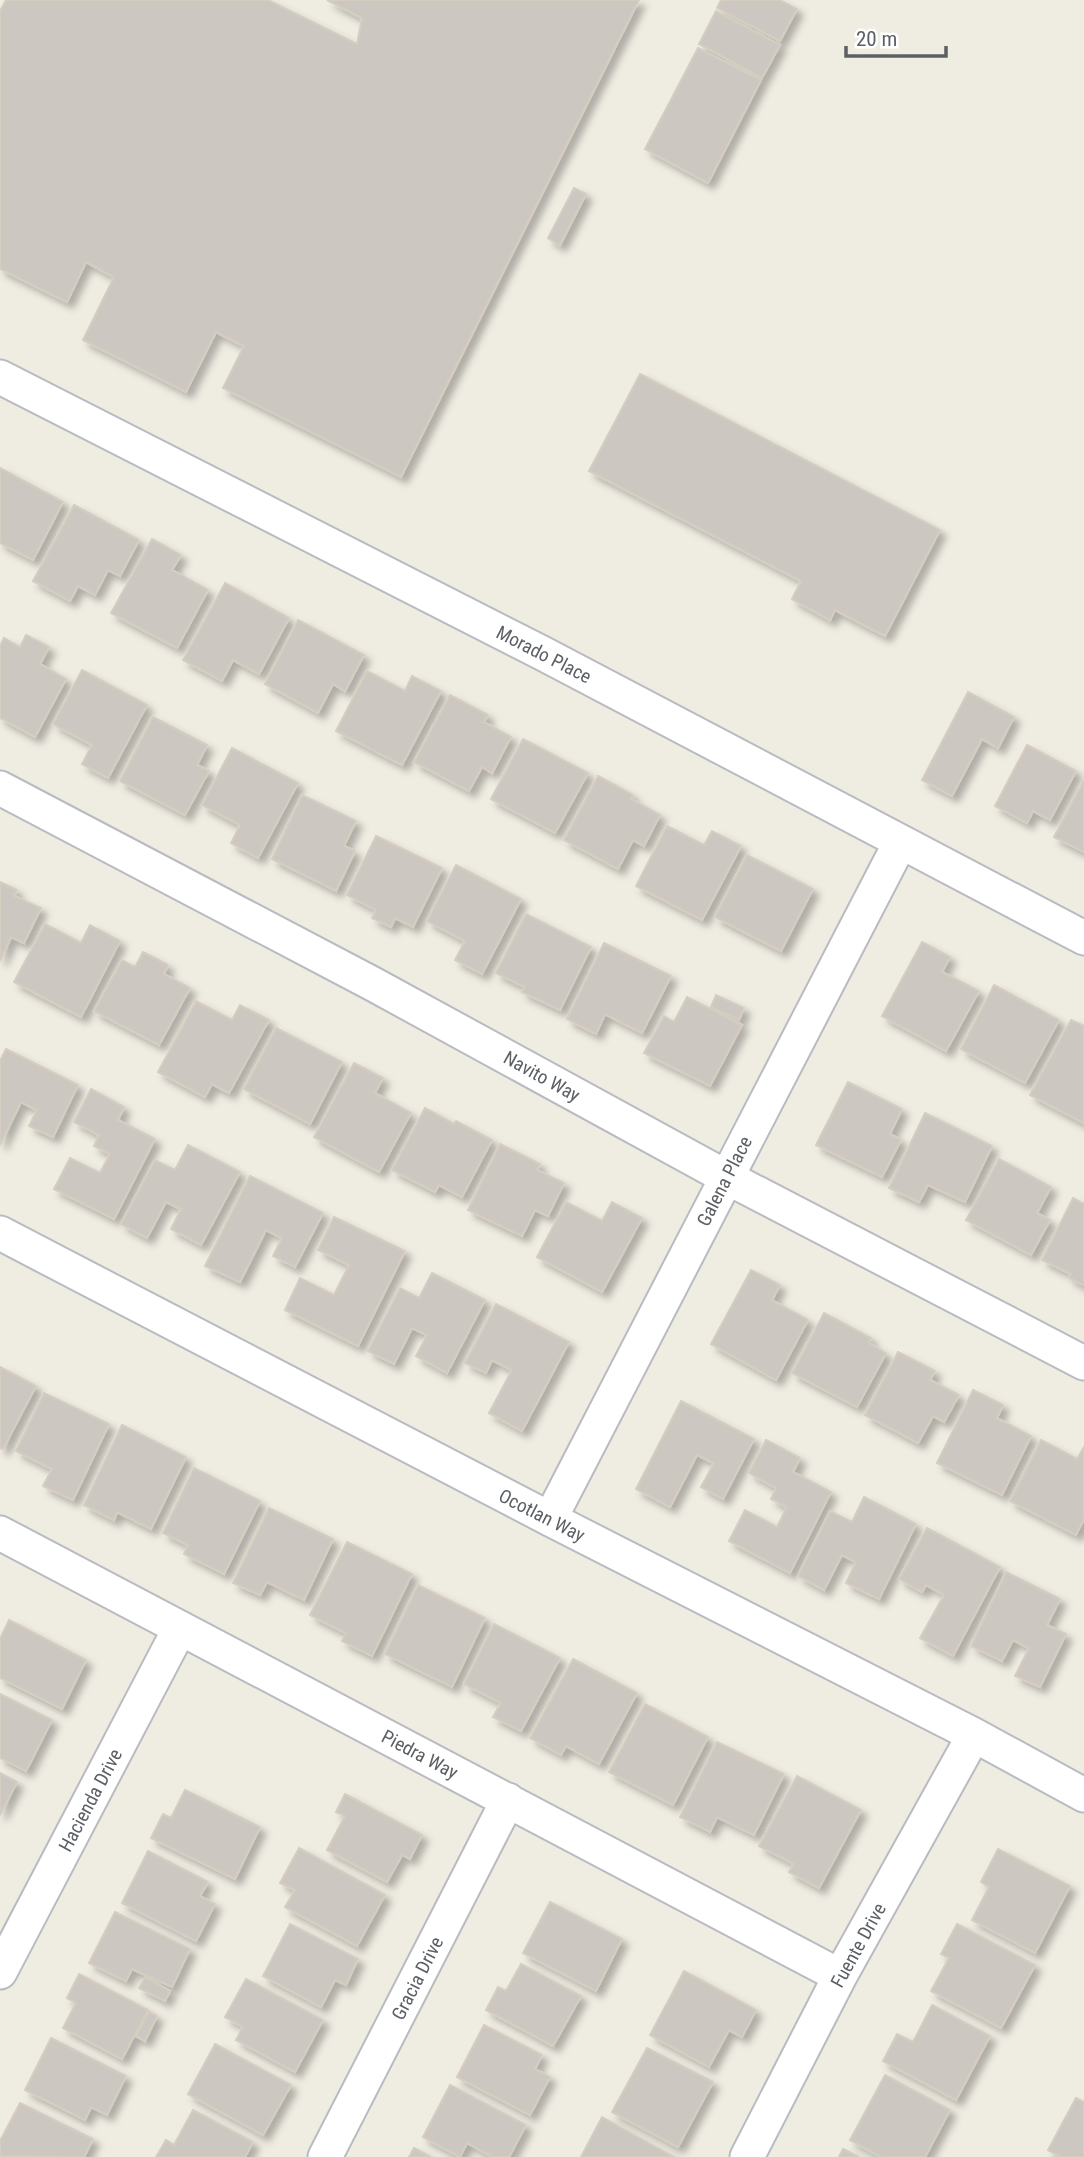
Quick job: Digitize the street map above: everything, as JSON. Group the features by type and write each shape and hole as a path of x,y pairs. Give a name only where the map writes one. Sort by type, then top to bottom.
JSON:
{"street":[{"name":"Morado Place","path":"0,377 544,654 1084,938"},
{"name":"Navito Way","path":"0,788 361,977 726,1177 1084,1363"},
{"name":"Galena Place","path":"550,1519 900,843"},
{"name":"Ocotlan Way","path":"0,1233 1084,1794"},
{"name":"Piedra Way","path":"0,1533 840,1976"},
{"name":"Hacienda Drive","path":"0,1972 180,1628"},
{"name":"Fuente Drive","path":"747,2157 840,1976 974,1735"},
{"name":"Gracia Drive","path":"325,2157 508,1800"}],"building":[{"path":"6,0 268,0 357,44 362,18 327,0 639,0 401,477 223,388 244,346 216,332 186,392 83,340 114,277 86,262 67,302 0,269 0,11"},
{"path":"721,0 780,0 797,9 780,41 717,8"},
{"path":"716,11 780,45 762,78 699,44"},
{"path":"698,48 761,80 708,183 645,149"},
{"path":"574,188 586,194 560,245 548,238"},
{"path":"640,374 940,530 885,636 835,610 830,620 792,599 801,581 589,471"},
{"path":"0,468 63,502 33,560 0,543"},
{"path":"74,505 139,540 120,576 108,570 95,595 78,586 70,601 33,581"},
{"path":"152,539 181,555 172,570 208,590 177,648 111,613"},
{"path":"225,583 289,618 259,674 233,660 222,681 183,660"},
{"path":"298,620 364,655 345,691 333,684 318,713 265,684"},
{"path":"26,635 49,647 40,664 66,679 35,737 0,718 0,646 4,638 20,647"},
{"path":"82,670 147,705 108,778 82,764 92,745 53,724"},
{"path":"367,671 405,691 412,676 441,691 402,765 336,731"},
{"path":"968,692 1014,717 998,748 982,739 952,796 922,780"},
{"path":"450,695 488,715 484,722 511,737 492,773 482,767 469,791 414,762"},
{"path":"153,717 207,745 197,765 209,771 185,815 120,781"},
{"path":"523,739 588,773 555,833 491,799"},
{"path":"1027,745 1076,771 1050,820 1033,811 1027,823 995,806"},
{"path":"232,748 298,783 258,858 231,843 240,825 202,805"},
{"path":"598,776 633,795 631,799 660,815 644,846 633,840 618,869 564,840"},
{"path":"1084,780 1084,852 1054,837"},
{"path":"302,795 356,821 344,846 355,851 336,891 272,859"},
{"path":"667,826 704,845 712,831 741,846 702,920 636,886"},
{"path":"376,836 442,868 413,927 395,918 391,927 372,918 376,910 347,895"},
{"path":"747,855 813,889 781,951 715,917"},
{"path":"456,865 521,899 482,974 455,960 465,941 427,921"},
{"path":"0,882 17,890 14,896 41,908 24,943 11,937 0,961"},
{"path":"526,914 591,947 560,1010 522,992 525,987 496,973"},
{"path":"45,924 81,943 90,925 120,941 81,1017 14,982"},
{"path":"922,942 950,957 942,972 979,991 946,1051 882,1016"},
{"path":"604,943 671,976 642,1033 605,1014 596,1034 567,1019"},
{"path":"143,952 168,965 164,974 190,988 159,1045 94,1011 122,960 135,967"},
{"path":"994,985 1059,1020 1025,1083 961,1049"},
{"path":"716,995 744,1008 739,1020 711,1007"},
{"path":"687,997 742,1025 710,1086 644,1053 664,1016 674,1022"},
{"path":"196,1001 232,1020 240,1005 269,1020 229,1093 212,1084 205,1097 158,1072"},
{"path":"1071,1020 1084,1026 1084,1123 1030,1095"},
{"path":"276,1028 342,1062 310,1124 244,1089"},
{"path":"6,1049 78,1085 53,1137 29,1126 37,1110 21,1102 0,1145 0,1061"},
{"path":"354,1063 383,1078 375,1093 411,1113 379,1172 314,1137"},
{"path":"848,1082 902,1109 890,1134 901,1140 882,1177 816,1145"},
{"path":"91,1089 124,1107 118,1120 155,1139 114,1219 54,1189 70,1158 100,1173 110,1154 94,1146 99,1135 74,1122"},
{"path":"425,1108 492,1140 462,1197 439,1185 435,1192 392,1170"},
{"path":"925,1113 992,1146 965,1202 928,1185 919,1202 889,1188"},
{"path":"500,1144 540,1164 537,1170 564,1183 548,1216 535,1210 522,1236 468,1210"},
{"path":"188,1145 240,1172 201,1245 171,1229 181,1209 166,1202 147,1238 121,1224 155,1160 175,1170"},
{"path":"999,1159 1051,1187 1037,1213 1050,1220 1031,1255 966,1220"},
{"path":"250,1176 323,1213 295,1267 273,1256 282,1238 266,1230 240,1282 205,1266"},
{"path":"1073,1198 1084,1204 1084,1285 1069,1278 1071,1274 1042,1260"},
{"path":"566,1202 602,1221 612,1202 642,1218 602,1292 537,1257"},
{"path":"334,1217 405,1251 358,1346 285,1310 300,1278 334,1295 349,1265 318,1250"},
{"path":"751,1270 780,1285 772,1300 808,1320 776,1380 711,1344"},
{"path":"432,1273 485,1300 447,1373 416,1356 427,1335 412,1328 394,1364 368,1351 400,1288 419,1298"},
{"path":"496,1304 569,1342 522,1431 489,1413 512,1370 492,1360 486,1373 465,1363"},
{"path":"824,1313 871,1338 869,1343 886,1353 857,1407 792,1373"},
{"path":"898,1352 935,1371 930,1380 959,1395 944,1422 933,1416 918,1443 865,1415"},
{"path":"0,1367 36,1386 3,1449 0,1448"},
{"path":"973,1390 1003,1405 997,1418 1031,1436 1002,1495 937,1463"},
{"path":"44,1393 109,1424 73,1500 43,1486 52,1469 16,1451"},
{"path":"681,1401 754,1439 723,1499 701,1487 714,1463 697,1455 670,1507 636,1489"},
{"path":"122,1425 186,1457 151,1529 117,1512 114,1520 84,1505"},
{"path":"766,1440 800,1458 793,1472 831,1492 790,1573 729,1541 745,1510 777,1527 787,1507 771,1499 776,1488 749,1473"},
{"path":"1041,1440 1077,1459 1084,1447 1084,1519 1076,1535 1010,1501"},
{"path":"194,1468 260,1501 224,1574 184,1554 188,1545 163,1533"},
{"path":"864,1497 916,1524 879,1599 846,1583 856,1562 842,1555 824,1590 798,1576 830,1511 852,1522"},
{"path":"269,1508 333,1539 304,1600 267,1582 260,1595 233,1583"},
{"path":"927,1528 1000,1567 953,1656 920,1638 944,1595 926,1585 922,1592 899,1579"},
{"path":"347,1542 412,1574 372,1656 342,1641 346,1633 310,1615"},
{"path":"1006,1572 1060,1599 1047,1625 1066,1634 1040,1687 1015,1676 1029,1648 1013,1640 1002,1661 971,1646"},
{"path":"418,1585 485,1618 452,1687 385,1654"},
{"path":"9,1620 86,1660 62,1709 0,1678 0,1639"},
{"path":"494,1624 560,1658 521,1731 493,1717 501,1703 464,1684"},
{"path":"573,1659 637,1693 599,1764 566,1746 561,1755 530,1738"},
{"path":"0,1694 52,1720 26,1771 0,1758"},
{"path":"645,1704 708,1737 673,1805 609,1772"},
{"path":"717,1742 784,1774 754,1835 717,1817 710,1832 680,1817"},
{"path":"0,1773 17,1782 0,1815"},
{"path":"797,1776 861,1810 819,1888 789,1872 794,1864 759,1846"},
{"path":"185,1790 260,1827 235,1879 151,1838 163,1814 171,1818"},
{"path":"345,1794 422,1835 410,1859 402,1855 387,1882 327,1850 345,1816 336,1812"},
{"path":"299,1848 385,1895 357,1946 285,1907 295,1890 280,1883"},
{"path":"998,1849 1070,1886 1035,1953 972,1920 989,1887 981,1882"},
{"path":"148,1851 208,1882 200,1896 215,1904 196,1941 122,1903"},
{"path":"550,1902 622,1939 596,1991 523,1953"},
{"path":"115,1912 190,1949 172,1987 132,1969 126,1981 89,1963"},
{"path":"290,1924 358,1959 346,1985 335,1980 321,2007 263,1976"},
{"path":"957,1924 1035,1965 1001,2028 931,1991 949,1958 941,1954"},
{"path":"521,1964 581,1996 553,2046 486,2010 498,1987 506,1991"},
{"path":"684,1971 756,2010 742,2037 729,2030 709,2067 650,2035"},
{"path":"79,1974 148,2010 122,2059 63,2028 76,2003 67,1998"},
{"path":"145,1977 170,1991 165,2001 139,1988"},
{"path":"246,1979 323,2020 295,2072 236,2040 243,2027 225,2017"},
{"path":"932,2005 990,2036 956,2100 883,2061 897,2034 913,2042"},
{"path":"149,2012 157,2016 145,2041 136,2036"},
{"path":"484,2025 542,2055 535,2069 550,2077 530,2115 457,2077"},
{"path":"51,2038 126,2076 107,2115 91,2107 85,2120 25,2090"},
{"path":"215,2044 291,2085 263,2135 188,2094"},
{"path":"647,2048 713,2082 678,2147 612,2112"},
{"path":"885,2075 950,2110 925,2157 881,2157 850,2140"},
{"path":"450,2085 526,2125 509,2157 493,2157 467,2143 460,2157 423,2137"},
{"path":"1076,2098 1084,2102 1084,2157 1061,2157 1048,2150"},
{"path":"20,2103 93,2139 84,2157 0,2156 0,2141"},
{"path":"193,2110 253,2142 245,2157 156,2157 166,2140 174,2145"},
{"path":"602,2117 674,2157 581,2157"},
{"path":"414,2148 431,2157 409,2157"},
{"path":"843,2149 859,2157 839,2157"}]}
